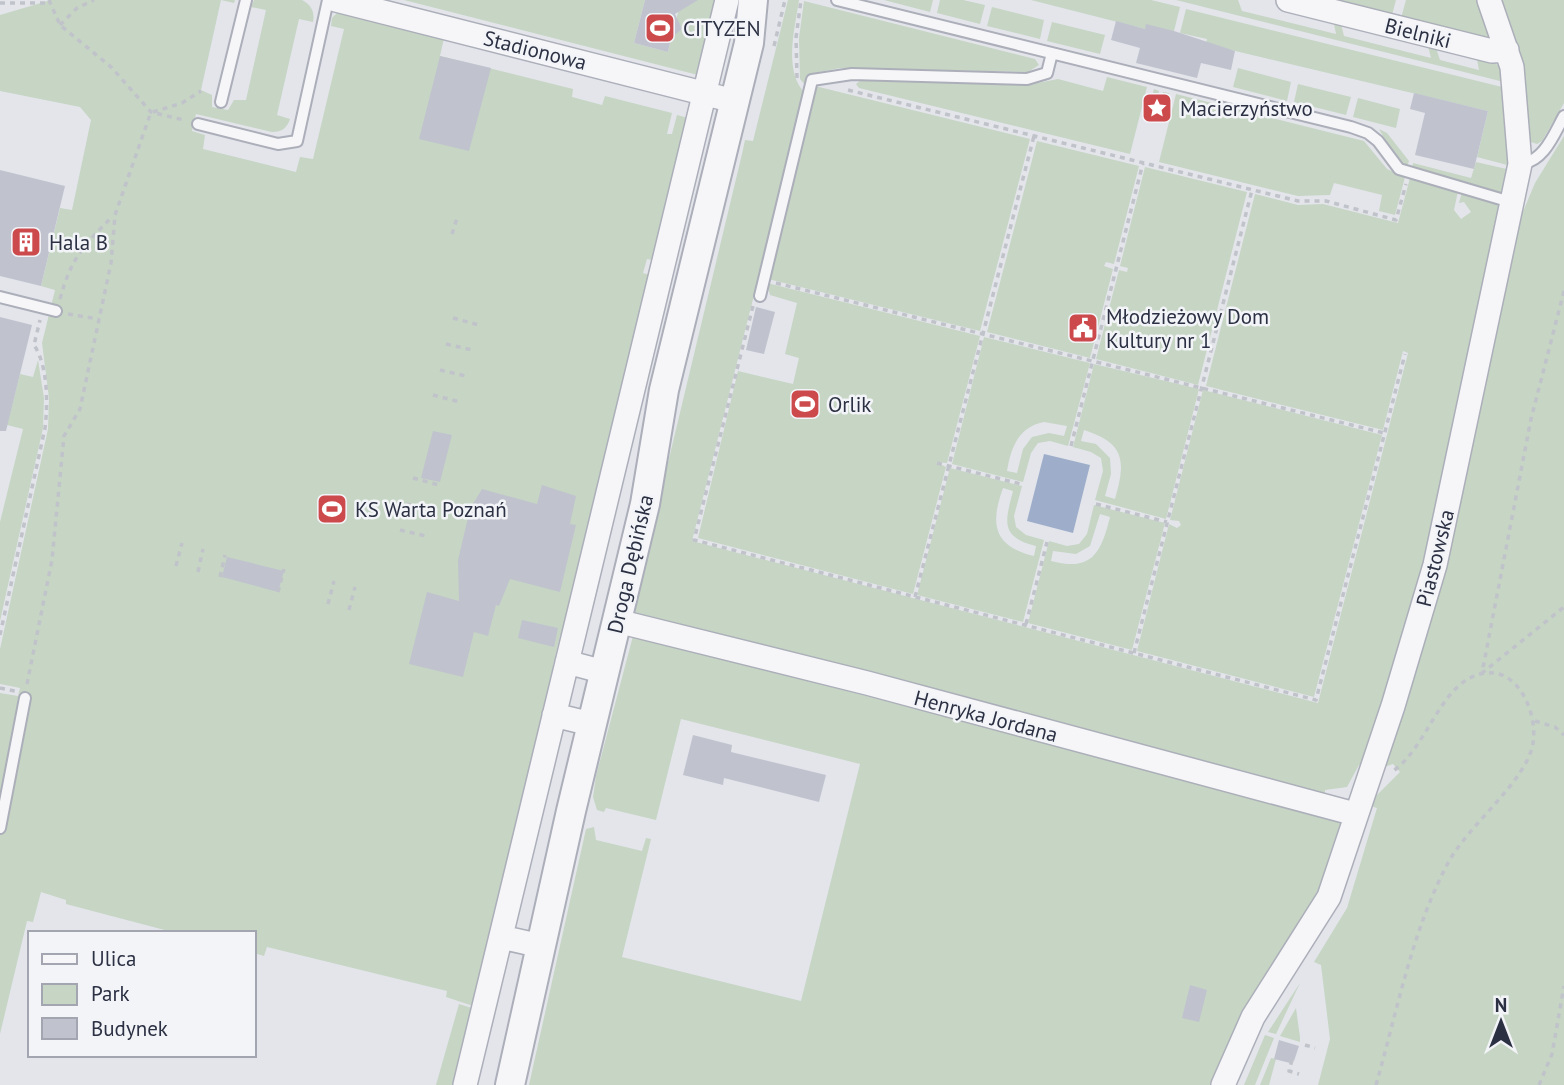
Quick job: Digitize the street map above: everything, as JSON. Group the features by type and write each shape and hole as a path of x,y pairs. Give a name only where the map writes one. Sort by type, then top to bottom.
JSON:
{"street":[{"name":"Stadionowa","path":"336,0 734,101"},
{"path":"465,1085 727,0"},
{"name":"Droga Dębińska","path":"510,1085 591,724 645,503 664,390 748,43 752,0"},
{"name":"Droga Dębińska","path":"748,43 767,0"},
{"name":"Bielniki","path":"1288,0 1492,51 1507,50"},
{"name":"Piastowska","path":"1223,1085 1253,1017 1324,906 1367,786 1435,565 1514,203 1520,164 1516,88 1507,50 1489,0"},
{"path":"681,187 711,195"},
{"path":"587,579 625,588"},
{"name":"Henryka Jordana","path":"617,621 867,684 1355,814"},
{"path":"567,662 604,671"},
{"path":"554,715 591,724"},
{"path":"501,937 541,946"}],"lane":[{"path":"221,102 246,0"},
{"path":"198,124 278,144 297,141 328,0"},
{"path":"837,0 1351,127 1368,133 1390,161 1409,173 1514,203"},
{"path":"760,296 812,80 852,74 1027,79 1047,73 1052,53"},
{"path":"1520,164 1529,163 1549,145 1564,116"},
{"path":"0,297 56,311"},
{"path":"0,828 22,696"}],"path":[{"path":"61,25 77,8 93,0"},
{"path":"801,0 796,38 797,79 809,93"},
{"path":"0,4 50,1 61,25 111,67 151,112 198,124"},
{"path":"812,80 1252,190 1298,201 1326,201 1396,220 1409,173"},
{"path":"151,112 182,103 201,90"},
{"path":"0,688 22,696 52,561 64,436 80,409 111,262 115,215 151,112"},
{"path":"915,597 1034,136"},
{"path":"1071,446 1143,163"},
{"path":"1134,653 1252,190"},
{"path":"98,319 56,311 68,270 79,250 115,215"},
{"path":"452,234 458,215"},
{"path":"764,280 1385,433"},
{"path":"1482,673 1531,419 1564,291"},
{"path":"760,296 750,319 694,540 1316,699 1405,354"},
{"path":"0,635 46,428 46,398 39,353 34,345 43,308"},
{"path":"453,318 479,325"},
{"path":"446,344 473,350"},
{"path":"440,370 466,376"},
{"path":"433,395 460,402"},
{"path":"937,463 1021,484"},
{"path":"413,478 439,485"},
{"path":"1096,503 1167,522"},
{"path":"406,504 433,510"},
{"path":"400,530 426,536"},
{"path":"1026,624 1047,542"},
{"path":"176,566 182,544"},
{"path":"198,572 204,549"},
{"path":"220,577 225,555"},
{"path":"278,592 284,569"},
{"path":"328,604 334,581"},
{"path":"349,610 355,587"},
{"path":"1367,786 1397,769 1451,695 1465,681 1482,673 1564,607"},
{"path":"1376,1085 1434,893 1461,840 1523,768 1533,745 1535,721 1526,698 1514,684 1499,675 1482,673"},
{"path":"1535,721 1555,727 1564,735"},
{"path":"1539,1085 1552,1054 1564,986"},
{"path":"1305,1045 1315,1048"},
{"path":"1292,1060 1289,1071 1298,1074"}],"green space":[{"name":"KS Warta Poznań","path":"51,0 221,0 201,90 212,95 212,107 228,110 234,100 246,100 266,10 251,7 254,0 302,0 313,12 313,22 299,19 277,115 290,119 286,127 272,132 196,114 192,131 205,135 203,149 296,172 300,157 313,159 344,29 331,26 332,18 340,10 444,38 440,56 573,89 572,97 602,105 605,96 672,113 667,134 672,134 677,115 688,118 657,261 647,259 643,273 653,276 594,520 589,520 593,523 565,637 560,636 553,665 559,667 476,1007 446,997 447,991 267,947 264,956 256,954 256,931 168,931 66,904 66,900 41,892 33,922 27,921 0,1034 0,693 18,696 20,688 0,684 0,649 48,429 49,398 42,343 55,290 41,286 60,208 72,210 91,120 80,107 0,91 0,15"},
{"path":"404,0 645,0 634,43 668,52 672,35 682,29 676,20 679,9 686,7 688,0 720,0 702,76"},
{"path":"788,0 799,0 792,61 798,84 805,93 692,541 1318,703 1408,353 1403,351 1383,430 1206,386 1255,194 1298,205 1323,204 1398,223 1410,178 1458,191 1454,210 1461,219 1471,212 1464,202 1459,203 1462,192 1500,205 1435,526 1365,766 1359,765 1347,787 1325,790 1325,796 643,620 632,613 745,140 753,141"},
{"path":"884,0 933,0 930,12"},
{"path":"940,0 963,0 985,5 980,24 937,13"},
{"path":"1031,0 1151,0 1180,7 1174,31 1145,29"},
{"path":"1176,0 1238,0 1242,11 1336,34 1333,19 1340,20 1344,36 1431,58 1427,42 1435,45 1440,60 1479,70 1476,54 1498,65 1508,83"},
{"path":"1336,0 1396,0 1392,15 1335,5"},
{"path":"1406,0 1483,0 1492,40 1401,18"},
{"path":"1496,0 1564,0 1564,103 1542,141 1537,144 1528,141"},
{"path":"804,1 1035,59 1039,65 1028,72 840,68 809,74 806,86 800,79 799,38"},
{"path":"992,7 1044,20 1040,39 987,26"},
{"path":"1186,9 1510,89 1511,166 1477,157 1488,111 1206,44 1207,39 1180,33"},
{"path":"1052,22 1105,35 1100,54 1047,41"},
{"path":"1238,68 1291,82 1287,101 1233,87"},
{"path":"1107,77 1147,87 1130,154 859,88 856,84 861,80 1027,85 1058,79 1103,91"},
{"path":"1298,84 1351,97 1346,115 1294,102"},
{"path":"815,86 1030,139 980,331 768,279"},
{"path":"1154,89 1159,91 1157,101 1161,102 1163,92 1169,93 1161,122 1146,119"},
{"path":"1176,94 1364,141 1387,169 1405,177 1395,215 1379,211 1382,195 1334,183 1330,195 1298,196 1159,162"},
{"path":"1358,98 1400,109 1396,128 1353,117"},
{"path":"1379,129 1387,133 1409,161 1407,167 1396,158"},
{"path":"1564,136 1564,1085 1318,1085 1330,1039 1321,965 1314,962 1347,908 1377,808 1367,805 1400,772 1393,764 1384,767 1519,221 1535,183"},
{"path":"1037,141 1139,166 1114,264 1106,262 1104,266 1113,269 1090,358 987,332"},
{"path":"1476,162 1511,170 1503,194 1412,169 1413,163 1471,178"},
{"path":"1145,167 1247,192 1198,385 1096,359 1119,270 1127,272 1128,268 1120,266"},
{"path":"767,283 980,336 947,463 936,462 946,467 913,594 698,538 738,371 793,384 799,358 785,354 797,303 770,295"},
{"path":"984,337 1090,363 1068,446 1050,441 1038,443 1031,453 1023,482 952,464","holes":["1044,422 1067,426 1064,436 1049,433 1032,437 1023,449 1017,473 1007,471 1017,440 1028,429"]},
{"path":"38,360 44,398 43,428 0,621 0,522 23,429 7,425 20,374 33,377"},
{"path":"1094,364 1199,389 1166,519 1095,500 1103,471 1101,458 1073,447","holes":["1084,430 1108,441 1119,455 1121,474 1115,499 1105,496 1111,474 1110,458 1096,444 1081,441"]},
{"path":"1203,390 1382,435 1314,697 1137,651 1169,524 1177,528 1181,525 1179,521 1170,520"},
{"path":"950,468 1022,486 1014,516 1016,527 1026,535 1044,540 1023,622 917,595","holes":["1003,488 1013,491 1008,511 1008,527 1016,538 1036,546 1034,556 1010,546 998,532 997,512"]},
{"path":"1094,505 1165,523 1132,650 1028,623 1049,541 1067,546 1079,544 1087,534","holes":["1100,514 1110,517 1103,541 1092,557 1076,564 1051,561 1053,551 1076,554 1090,546"]},
{"path":"633,636 1333,816 1343,823 1326,888 1217,1085 529,1085 586,829 594,827 596,840 642,851 646,838 651,839 622,957 801,1001 860,764 681,719 656,820 606,808 604,812 597,810 593,797 596,776"},
{"path":"1300,983 1276,1034 1268,1032"},
{"path":"459,1004 475,1009 458,1085 436,1085"},
{"path":"1296,1008 1300,1037 1300,1042 1280,1036"},
{"path":"1265,1035 1274,1038 1255,1085 1244,1085"},
{"path":"1271,1058 1276,1059 1269,1085 1260,1085"}],"water":[{"path":"1044,454 1090,465 1073,533 1027,521"}],"building":[{"name":"CITYZEN","path":"645,0 698,0 675,14 682,29 671,38 668,52 634,43"},
{"path":"1116,21 1145,29 1146,24 1174,31 1235,51 1231,70 1201,63 1197,78 1136,63 1140,48 1111,40"},
{"path":"440,56 491,68 469,151 419,139"},
{"path":"1414,93 1488,111 1474,169 1415,155 1425,113 1410,109"},
{"name":"Hala B","path":"0,170 65,186 41,286 0,276"},
{"path":"756,307 775,312 764,354 746,350"},
{"path":"0,317 32,325 6,431 0,431"},
{"path":"433,431 452,435 440,482 421,478"},
{"path":"542,485 576,496 570,524 576,525 560,592 510,579 499,606 496,605 488,636 474,632 463,677 409,664 427,592 459,601 458,560 470,509 482,489 537,504"},
{"path":"227,557 284,571 278,592 222,577"},
{"path":"522,620 558,628 554,647 518,638"},
{"path":"693,735 732,745 731,752 826,775 819,802 724,778 723,785 683,775"},
{"path":"1190,985 1207,990 1199,1022 1182,1018"},
{"path":"1279,1040 1299,1046 1294,1061 1291,1060 1290,1063 1274,1059"}],"place":[{"name":"CITYZEN","path":"660,28"},
{"name":"Macierzyństwo","path":"1157,108"},
{"name":"Hala B","path":"26,242"},
{"name":"Młodzieżowy Dom Kultury nr 1","path":"1083,328"},
{"name":"Orlik","path":"805,404"},
{"name":"KS Warta Poznań","path":"332,509"}]}
